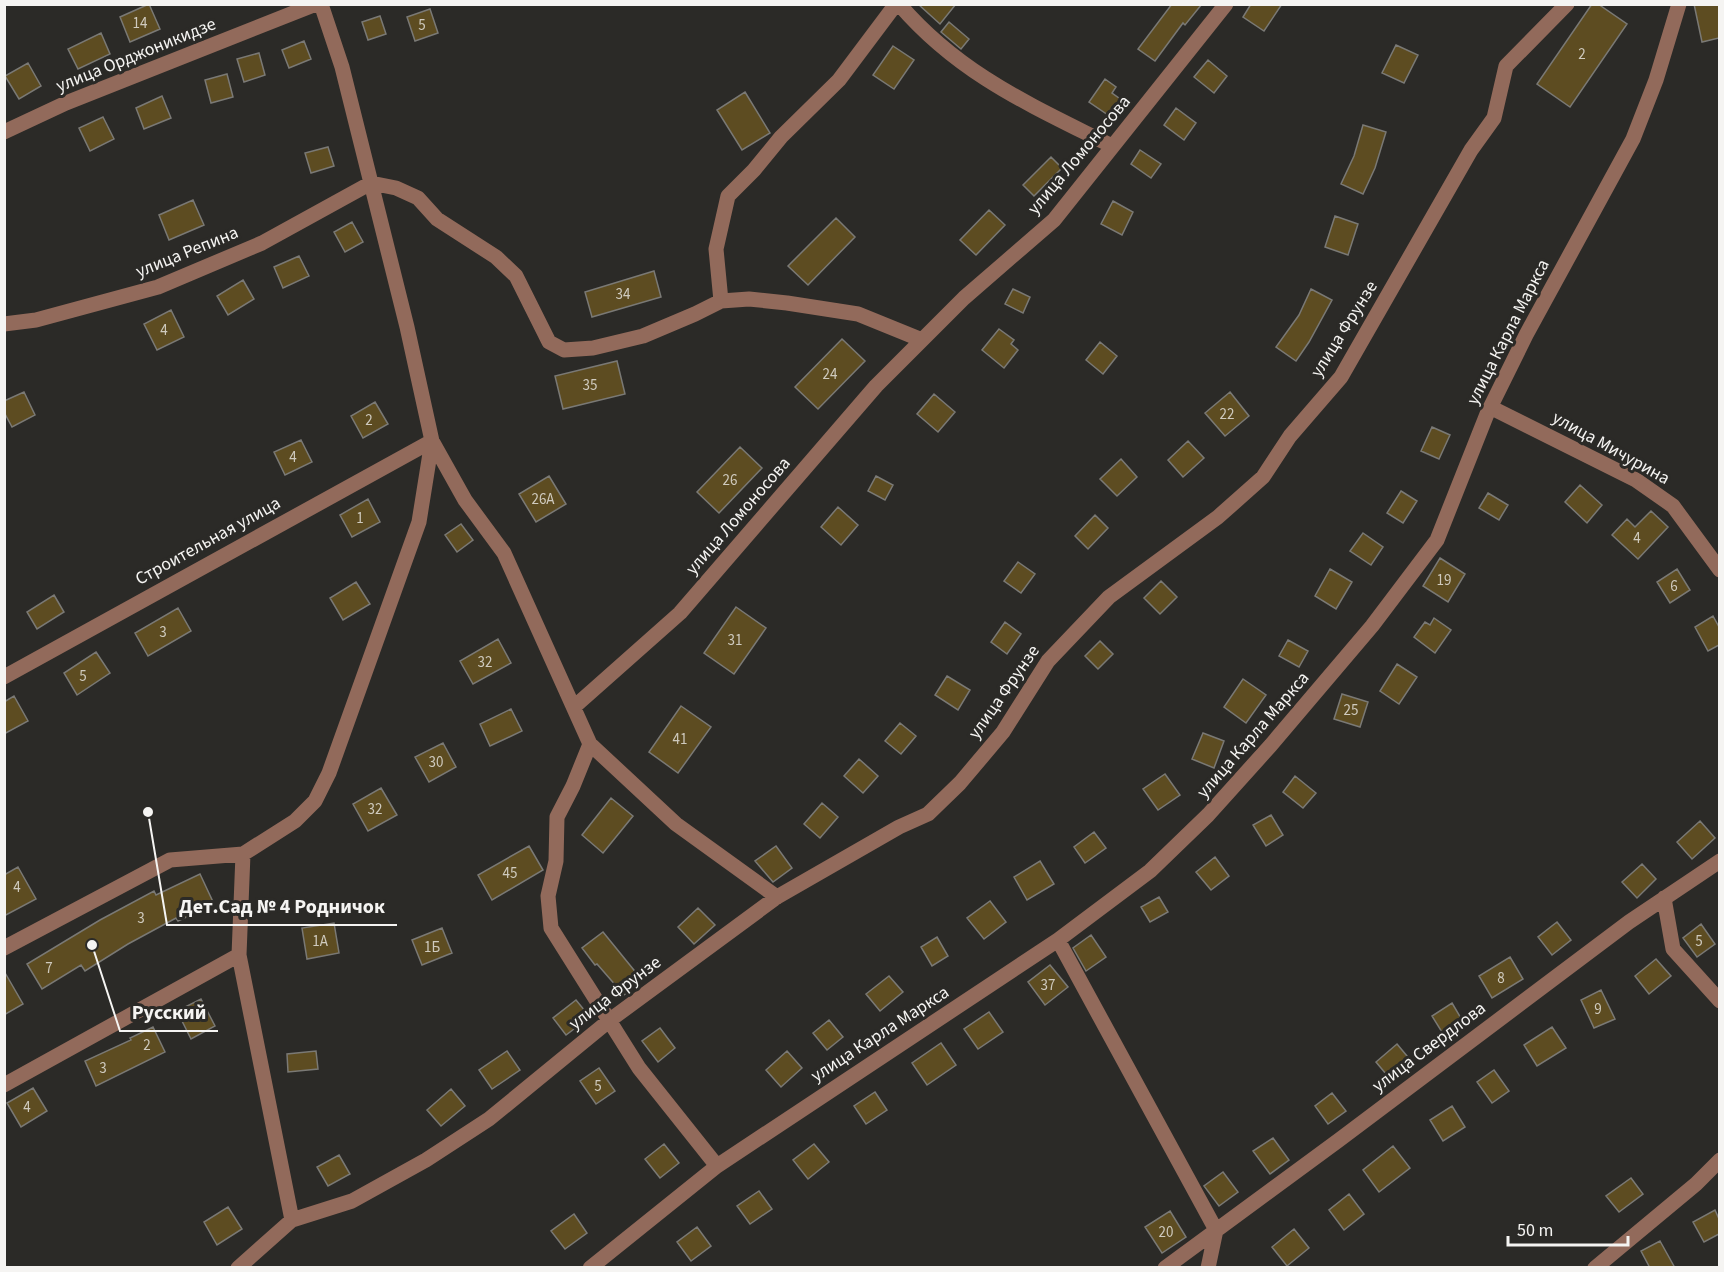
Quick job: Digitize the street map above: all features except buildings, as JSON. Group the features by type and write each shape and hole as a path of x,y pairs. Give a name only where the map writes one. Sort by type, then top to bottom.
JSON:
{"street":[{"name":"улица Орджоникидзе","path":"4,132 66,104 316,4"},
{"path":"321,4 342,67 407,327 432,441 465,500 504,553 590,744 676,824 777,897"},
{"path":"721,301 716,249 728,196 754,171 781,137 839,80 898,4 915,23 955,58 993,84 1112,146"},
{"name":"улица Ломоносова","path":"574,707 680,613 876,386 964,298 1054,220 1226,4"},
{"name":"улица Фрунзе","path":"238,1268 292,1220 352,1201 426,1160 489,1119 610,1020 777,897 899,827 928,814 960,783 1003,732 1048,661 1109,597 1218,517 1263,477 1290,436 1341,377 1471,150 1494,118 1506,66 1567,4"},
{"name":"улица Карла Маркса","path":"590,1268 717,1166 1058,940 1150,871 1208,815 1372,626 1437,540 1490,407 1526,335 1633,139 1656,80 1680,4"},
{"path":"371,183 396,188 418,198 437,219 496,257 516,276 549,342 564,350 593,348 643,336 721,301 749,299 858,314 922,340"},
{"name":"улица Репина","path":"4,324 36,320 158,287 262,243 371,183"},
{"name":"улица Мичурина","path":"1490,407 1636,480 1674,506 1719,570"},
{"path":"4,948 170,860 243,854 295,822 315,801 329,773 419,522 432,441"},
{"name":"Строительная улица","path":"4,677 432,441"},
{"path":"590,744 573,786 557,817 556,861 548,896 551,928 639,1068 717,1166"},
{"path":"243,854 236,956 292,1220"},
{"name":"улица Свердлова","path":"1165,1268 1620,928 1719,861"},
{"path":"1665,898 1673,949 1719,1001"},
{"path":"1058,940 1216,1230 1208,1268"},
{"path":"4,1085 236,956"},
{"path":"1595,1268 1695,1184 1719,1160"}],"place":[{"name":"Дет.Сад № 4 Родничок","path":"148,812"},
{"name":"Русский","path":"92,945"}]}
